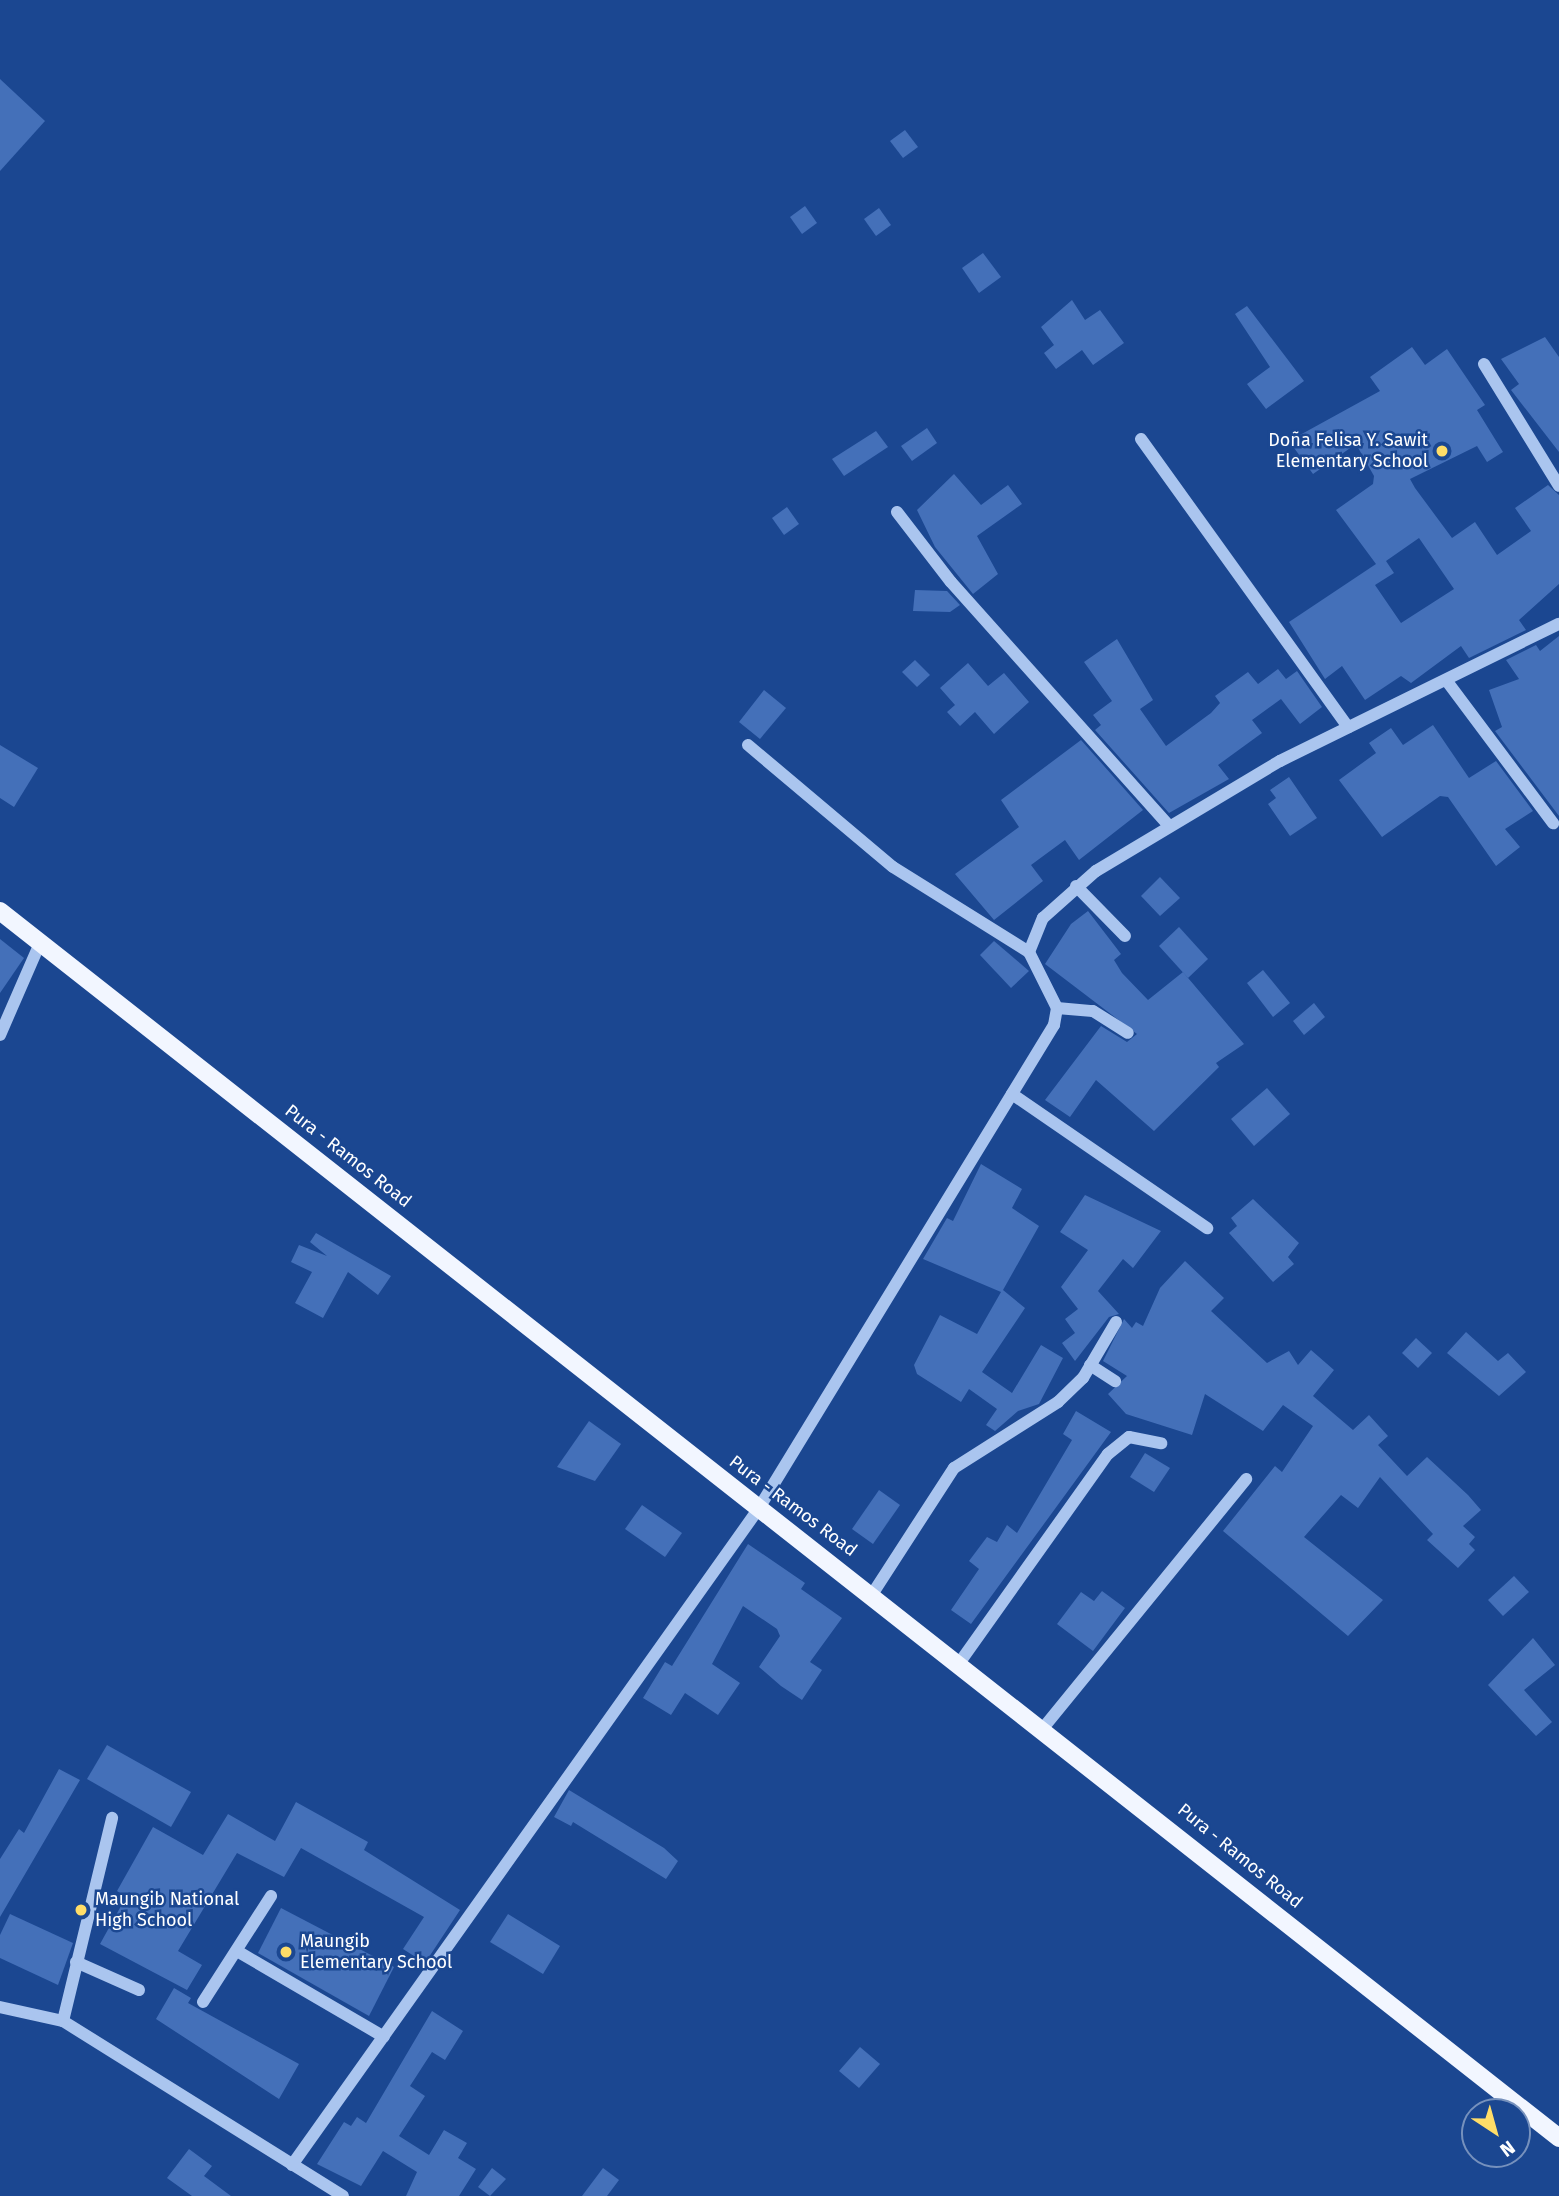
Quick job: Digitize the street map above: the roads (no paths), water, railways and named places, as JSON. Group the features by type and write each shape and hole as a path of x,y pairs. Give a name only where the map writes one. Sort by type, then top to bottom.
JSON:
{"main road":[{"name":"Pura - Ramos Road","path":"0,911 759,1508 1044,1727 1559,2138"}],"street":[{"path":"1484,364 1559,486"},
{"path":"1142,439 1348,727"},
{"path":"897,512 951,582 1168,825"},
{"path":"1029,951 1043,918 1076,887 1168,825 1348,727 1559,624"},
{"path":"1446,680 1553,823"},
{"path":"292,2165 759,1508 1054,1025 1057,1007 1029,951 893,867 748,745"},
{"path":"1076,887 1125,936"},
{"path":"0,1035 40,943"},
{"path":"1057,1007 1093,1011 1128,1033"},
{"path":"1012,1094 1207,1228"},
{"path":"873,1593 954,1468 1058,1402 1090,1365 1116,1322"},
{"path":"1090,1365 1115,1381"},
{"path":"960,1662 1108,1454 1129,1437 1161,1443"},
{"path":"1044,1727 1246,1479"},
{"path":"63,2021 112,1818"},
{"path":"203,2002 271,1896"},
{"path":"237,1951 384,2037"},
{"path":"76,1962 138,1990"},
{"path":"0,2007 63,2021 343,2196"}],"place":[{"name":"Doña Felisa Y. Sawit Elementary School","path":"1442,451"},
{"name":"Maungib National High School","path":"81,1910"},
{"name":"Maungib Elementary School","path":"286,1952"}]}
